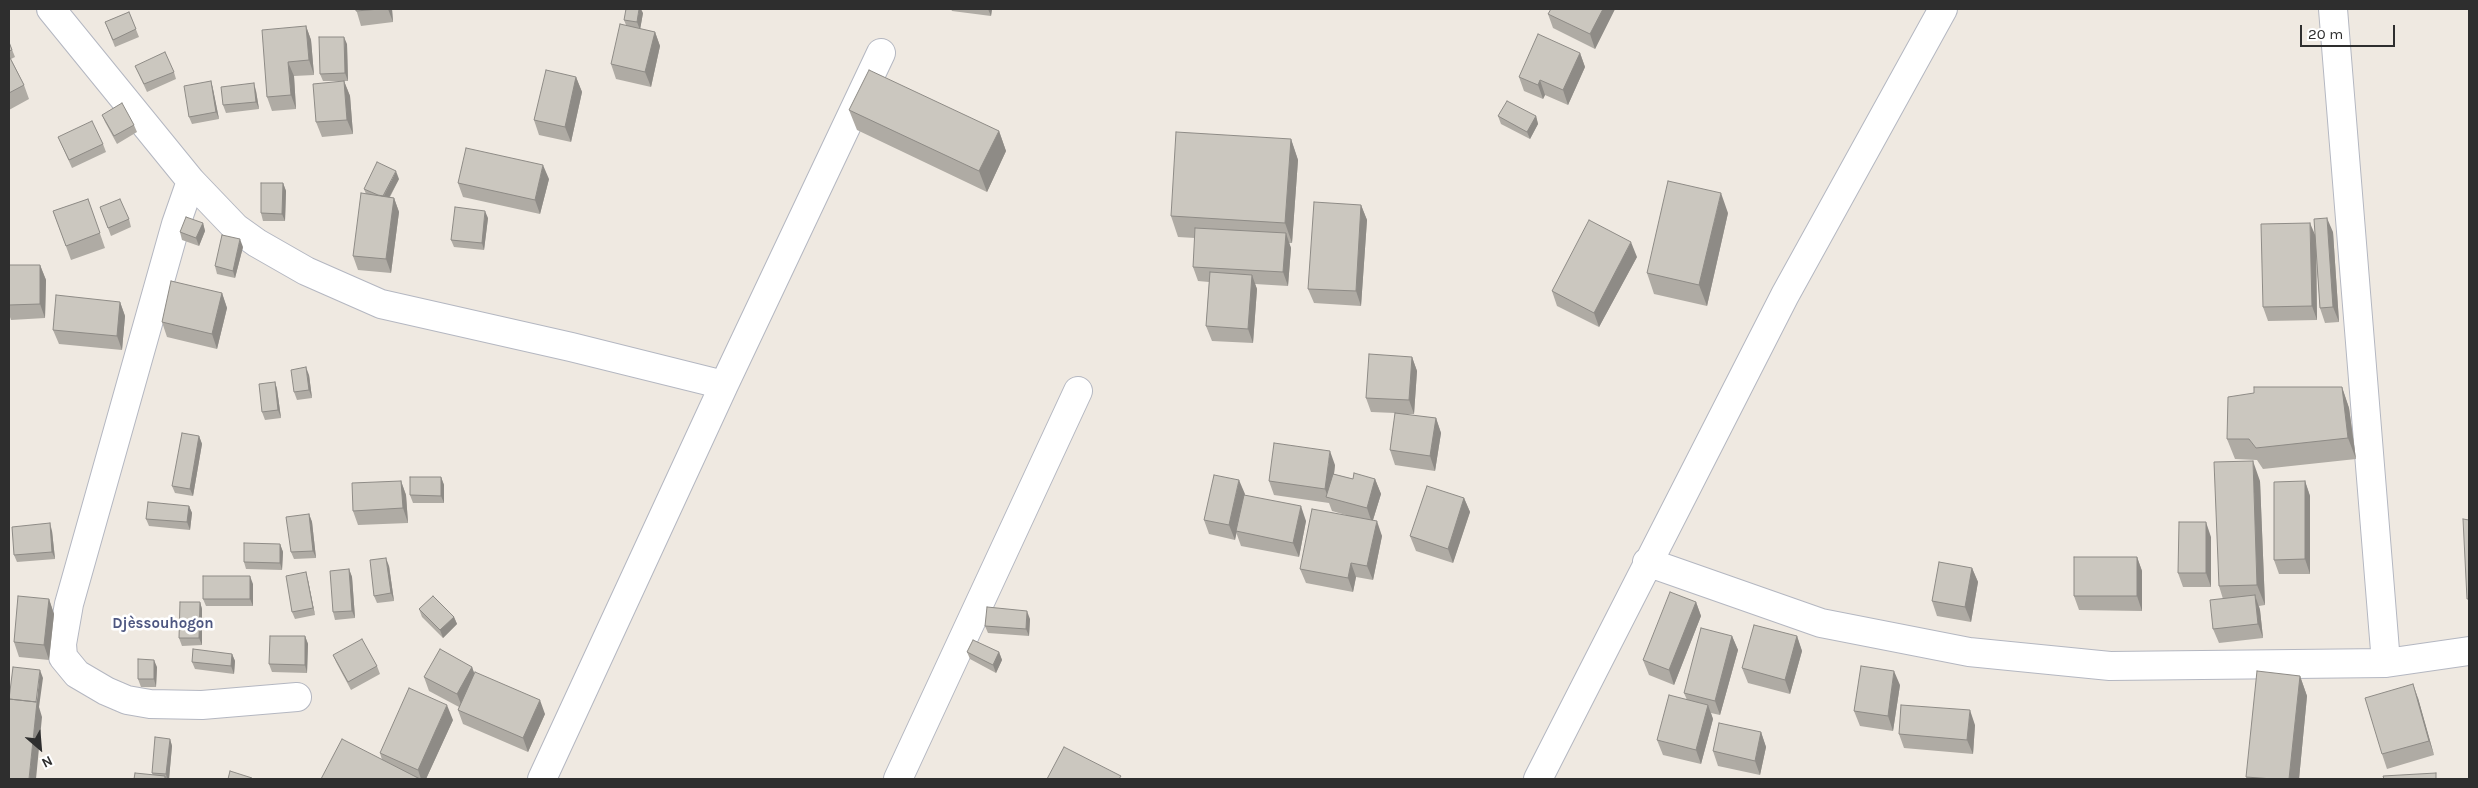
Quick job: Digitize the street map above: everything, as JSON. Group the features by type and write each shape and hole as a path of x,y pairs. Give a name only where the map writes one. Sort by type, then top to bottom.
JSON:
{"street":[{"path":"51,9 191,181 236,228 257,243 306,271 381,304 571,347 724,385"},
{"path":"1538,779 1647,562 1785,295 1943,9"},
{"path":"2333,9 2386,663"},
{"path":"542,779 724,385 881,53"},
{"path":"191,181 176,224 69,604 62,644 63,656 77,674 106,691 127,700 150,704 202,705 297,697"},
{"path":"898,779 1078,390"},
{"path":"1647,562 1822,623 1969,652 2110,666 2386,663 2469,650"}],"building":[{"path":"356,9 380,9 356,11"},
{"path":"626,9 639,9 637,22 624,20"},
{"path":"1551,9 1603,9 1590,34 1548,14"},
{"path":"129,12 136,29 113,40 105,22"},
{"path":"620,24 655,32 645,72 611,64"},
{"path":"306,26 309,60 288,62 291,95 267,97 262,30"},
{"path":"1538,34 1580,53 1563,90 1540,80 1538,85 1519,77"},
{"path":"319,37 344,37 345,73 320,74"},
{"path":"165,52 174,72 144,84 135,66"},
{"path":"9,56 24,85 9,93"},
{"path":"546,70 576,77 565,127 534,120"},
{"path":"869,70 999,131 979,171 849,110"},
{"path":"211,81 216,112 189,117 184,86"},
{"path":"344,81 347,120 316,122 313,84"},
{"path":"254,83 256,102 223,105 221,87"},
{"path":"1507,101 1536,116 1527,132 1498,116"},
{"path":"122,103 134,125 114,136 102,115"},
{"path":"92,121 103,144 69,160 58,137"},
{"path":"1176,132 1291,139 1285,223 1171,216"},
{"path":"466,148 543,165 535,200 458,183"},
{"path":"377,162 396,171 383,196 364,189"},
{"path":"1668,181 1721,193 1699,285 1647,273"},
{"path":"261,183 283,183 282,214 261,213"},
{"path":"361,193 394,198 386,259 353,256"},
{"path":"88,199 100,233 66,246 53,211"},
{"path":"120,199 129,219 108,228 100,207"},
{"path":"1314,202 1361,205 1356,291 1308,289"},
{"path":"455,207 485,211 482,243 451,240"},
{"path":"186,217 203,223 196,238 180,232"},
{"path":"2327,218 2333,307 2320,308 2314,219"},
{"path":"1589,220 1631,242 1594,313 1552,291"},
{"path":"2310,223 2312,306 2263,307 2261,224"},
{"path":"1195,228 1286,233 1283,272 1193,267"},
{"path":"222,235 240,239 233,271 215,266"},
{"path":"9,265 40,265 40,304 9,305"},
{"path":"1210,272 1252,275 1248,329 1206,326"},
{"path":"171,281 222,293 212,334 162,322"},
{"path":"56,295 120,302 117,336 53,330"},
{"path":"1369,354 1412,357 1409,400 1366,398"},
{"path":"306,367 309,390 294,392 291,370"},
{"path":"275,382 278,410 262,412 259,384"},
{"path":"2254,387 2342,387 2348,438 2256,448 2249,439 2227,439 2228,397 2254,393"},
{"path":"1395,413 1436,418 1430,456 1390,450"},
{"path":"182,433 199,436 190,489 172,486"},
{"path":"1274,443 1330,451 1325,489 1269,481"},
{"path":"2253,461 2257,585 2219,586 2214,462"},
{"path":"1354,473 1375,479 1367,508 1326,497 1333,474 1353,479"},
{"path":"1214,475 1239,480 1229,525 1204,520"},
{"path":"410,477 441,477 441,496 410,495"},
{"path":"401,481 403,508 353,511 352,483"},
{"path":"2305,481 2305,559 2274,560 2274,482"},
{"path":"1427,486 1464,498 1448,549 1410,536"},
{"path":"1244,495 1301,506 1293,543 1236,531"},
{"path":"148,502 189,506 187,522 146,519"},
{"path":"1312,509 1377,521 1367,566 1351,563 1348,578 1300,569"},
{"path":"309,514 313,551 291,552 286,517"},
{"path":"2463,519 2469,520 2469,599 2467,599"},
{"path":"2179,522 2206,522 2206,573 2178,573"},
{"path":"50,523 52,552 14,555 12,527"},
{"path":"244,543 280,544 280,563 244,562"},
{"path":"2074,557 2137,557 2137,596 2074,596"},
{"path":"386,558 391,593 374,596 370,560"},
{"path":"1939,562 1972,568 1965,607 1932,601"},
{"path":"349,569 352,611 333,612 330,571"},
{"path":"306,572 313,608 292,612 286,576"},
{"path":"203,576 250,576 250,599 203,599"},
{"path":"1670,592 1696,602 1669,670 1643,660"},
{"path":"2255,595 2258,624 2213,629 2210,600"},
{"path":"18,596 49,599 44,645 14,642"},
{"path":"433,596 454,617 440,630 419,609"},
{"path":"180,602 200,602 199,638 179,638"},
{"path":"987,607 1027,611 1026,629 985,626"},
{"path":"1754,625 1797,636 1785,680 1742,668"},
{"path":"1701,628 1732,636 1715,701 1684,693"},
{"path":"270,636 305,636 305,665 269,664"},
{"path":"362,639 377,666 348,682 333,655"},
{"path":"973,640 999,652 993,665 967,652"},
{"path":"193,649 232,654 231,666 192,662"},
{"path":"440,649 472,667 457,694 424,677"},
{"path":"138,659 154,660 154,679 138,679"},
{"path":"1861,666 1894,671 1888,716 1854,711"},
{"path":"13,667 40,670 36,702 9,699"},
{"path":"2257,671 2300,676 2289,779 2246,777"},
{"path":"475,672 540,700 523,738 458,710"},
{"path":"2413,684 2429,741 2382,754 2365,698"},
{"path":"409,688 447,705 418,770 380,753"},
{"path":"1669,695 1708,705 1696,750 1657,740"},
{"path":"9,699 37,702 29,779 9,779"},
{"path":"1901,705 1970,710 1967,740 1899,734"},
{"path":"1719,723 1761,732 1755,761 1713,751"},
{"path":"155,737 170,739 166,774 152,773"},
{"path":"342,739 420,779 321,779"},
{"path":"1064,747 1121,776 1119,779 1047,779"},
{"path":"230,771 252,778 252,779 228,779"},
{"path":"135,773 165,776 165,779 134,779"},
{"path":"2436,773 2436,779 2384,779 2383,776"}],"district":[{"name":"Djèssouhogon","path":"163,624"}]}
